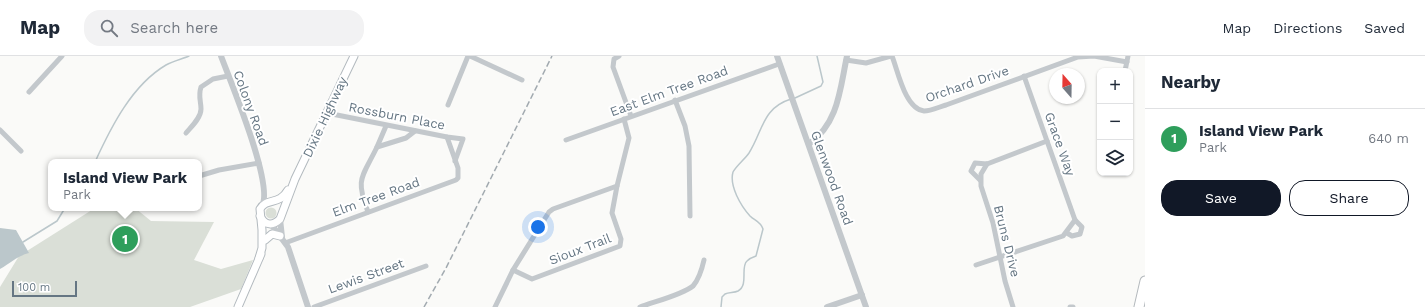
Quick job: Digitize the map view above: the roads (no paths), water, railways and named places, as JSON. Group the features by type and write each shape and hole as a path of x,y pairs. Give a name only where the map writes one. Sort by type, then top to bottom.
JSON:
{"highway":[{"path":"1139,307 1145,281"}],"main road":[{"name":"Dixie Highway","path":"262,206 267,202 274,202 284,197 295,179 354,56"},
{"name":"Dixie Highway","path":"281,217 295,179"},
{"path":"238,307 259,258 271,224 281,217 280,208 274,202"},
{"path":"259,258 262,230 260,216 262,206"},
{"path":"260,216 264,222 271,224"},
{"path":"265,240 272,234 282,239"}],"street":[{"path":"29,92 62,56"},
{"name":"Colony Road","path":"221,56 265,179 267,193 274,202"},
{"path":"448,105 469,56 522,80"},
{"path":"619,56 614,59 613,67 631,116"},
{"name":"Glenwood Road","path":"777,56 866,307"},
{"path":"808,144 820,134 836,109 840,97 846,58 866,63 892,56"},
{"name":"Orchard Drive","path":"892,56 909,101 916,108 924,111 946,105 1078,57 1094,56 1127,62"},
{"path":"1126,68 1128,56"},
{"name":"East Elm Tree Road","path":"566,140 779,64"},
{"path":"186,133 200,115 201,110 199,98 201,87 213,79 228,76"},
{"name":"Grace Way","path":"1024,76 1075,220 1082,227 1080,234 1072,236 1067,233"},
{"path":"675,100 685,126 689,146 690,216"},
{"name":"Rossburn Place","path":"327,113 386,126 463,139 455,160"},
{"path":"495,307 513,270 552,209 618,186 629,138 624,119"},
{"path":"368,212 360,189 360,181 386,126"},
{"path":"0,130 21,151"},
{"path":"377,147 406,138 415,131"},
{"path":"446,137 455,160"},
{"name":"Bruns Drive","path":"1013,307 1005,281 995,230 980,180 972,174 971,167 978,162 987,164 1047,141"},
{"name":"Elm Tree Road","path":"282,239 368,212 456,180 459,174 455,160"},
{"path":"980,180 982,171 987,164"},
{"path":"202,175 219,170 260,165"},
{"name":"Colony Road","path":"260,165 264,192 264,202 262,206"},
{"name":"Sioux Trail","path":"513,270 532,279 620,246 621,239 612,213 618,186"},
{"path":"281,217 282,239"},
{"path":"976,265 1051,240 1067,233 1075,220"},
{"path":"271,224 288,247 308,307"},
{"path":"640,307 682,292 693,285 700,274 704,260"},
{"name":"Lewis Street","path":"314,307 426,266"},
{"path":"828,307 862,295"}],"waterway":[{"path":"96,159 108,135 133,95 154,73 172,62 189,56"},
{"path":"795,98 821,86 823,82 817,56"},
{"path":"721,307 722,297 725,294 738,291 743,285 745,264 747,261 756,256 763,229 762,226 750,216 737,196 732,178 733,172 754,145 764,121 769,114 781,103 791,99"},
{"path":"23,242 57,221 63,211"}],"railway":[{"path":"424,307 446,268 552,56"}],"place":[{"name":"Island View Park","path":"125,239"}]}
